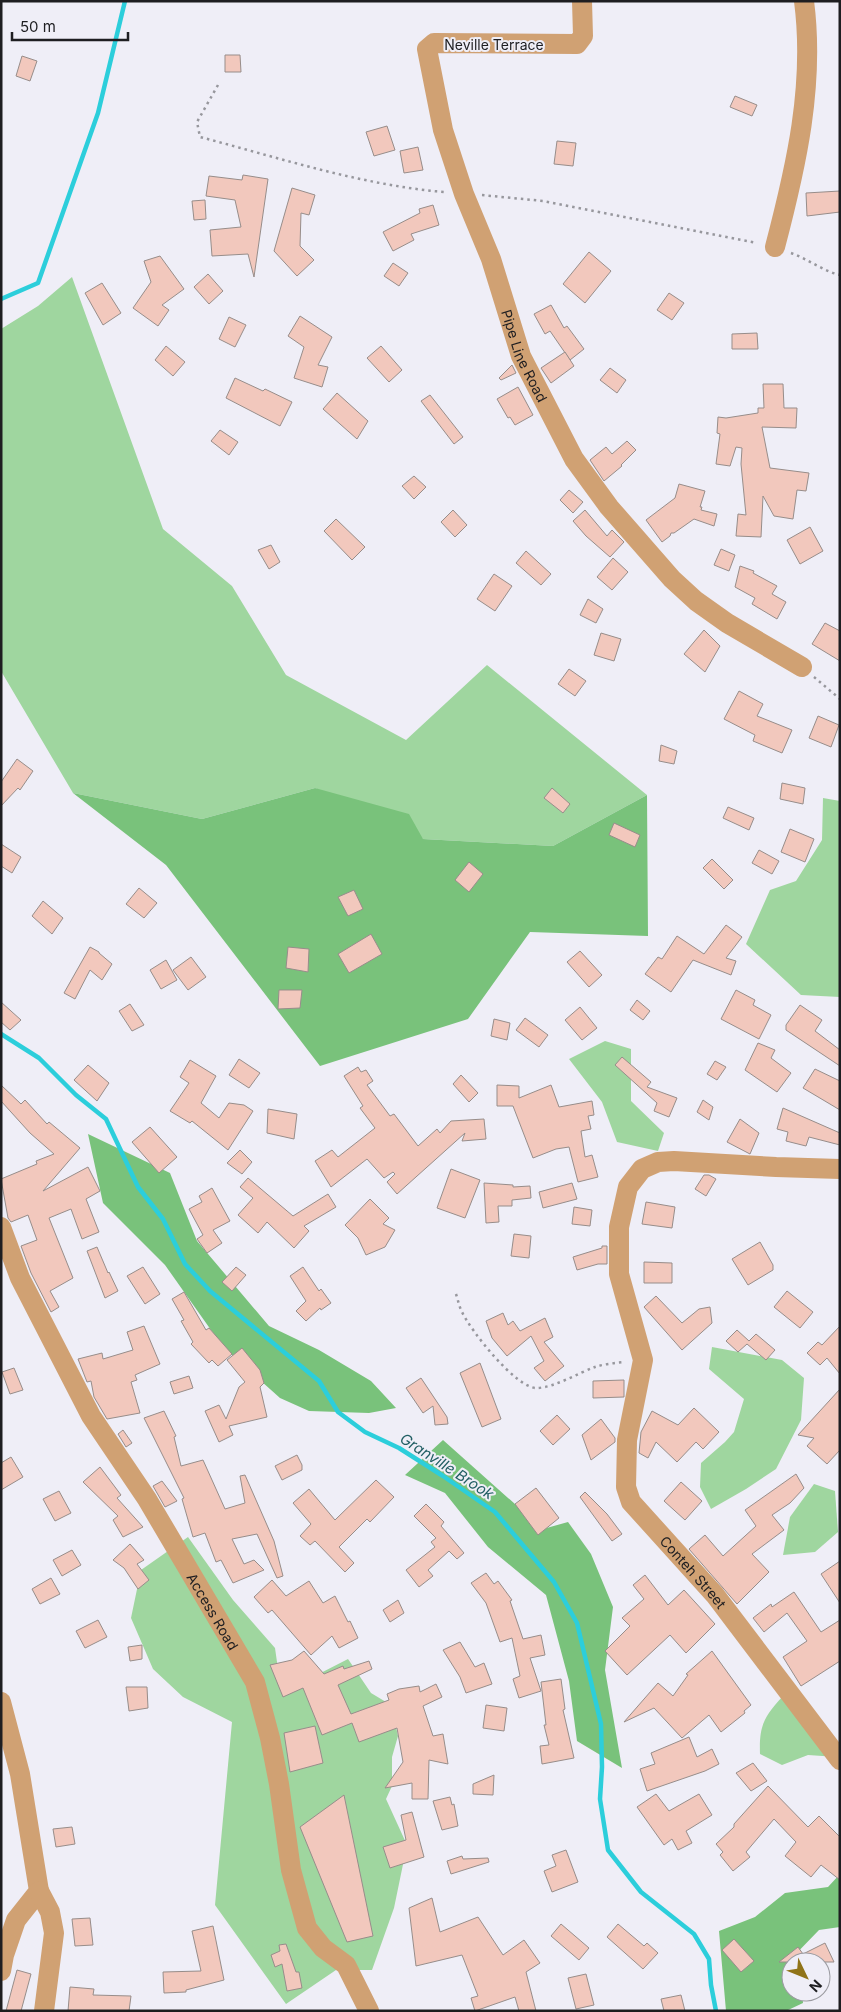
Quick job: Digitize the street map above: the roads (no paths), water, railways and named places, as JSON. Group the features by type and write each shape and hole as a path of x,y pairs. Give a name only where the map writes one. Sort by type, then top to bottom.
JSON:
{"street":[{"name":"Neville Terrace","path":"464,194 443,130 427,49 434,43 577,44 583,36 582,1"},
{"path":"775,247 803,123 807,76 804,1"},
{"name":"Pipe Line Road","path":"464,194 491,259 521,356 574,458 609,507 672,579 696,601 727,623 802,667"},
{"name":"Conteh Street","path":"840,1169 776,1168 674,1161 658,1162 642,1169 628,1186 619,1227 619,1274 643,1360 627,1440 626,1487 631,1502 715,1594 840,1760"},
{"name":"Access Road","path":"1,1227 20,1278 91,1416 147,1499 255,1682 270,1738 279,1784 291,1870 307,1928 323,1948 346,1965 369,2011"},
{"path":"1,1702 20,1774 39,1891 50,1912 54,1933 44,2011"},
{"path":"1,1971 4,1955 16,1920 39,1891"}],"waterway":[{"path":"1,299 38,283 98,113 125,1"},
{"name":"Granville Brook","path":"1,1034 39,1058 76,1095 106,1119 138,1187 163,1219 185,1264 210,1291 319,1381 338,1412 365,1432 399,1448 443,1476 495,1512 554,1582 577,1623 601,1724 602,1767 600,1799 608,1850 641,1892 694,1934 709,1959 716,2011"}]}
